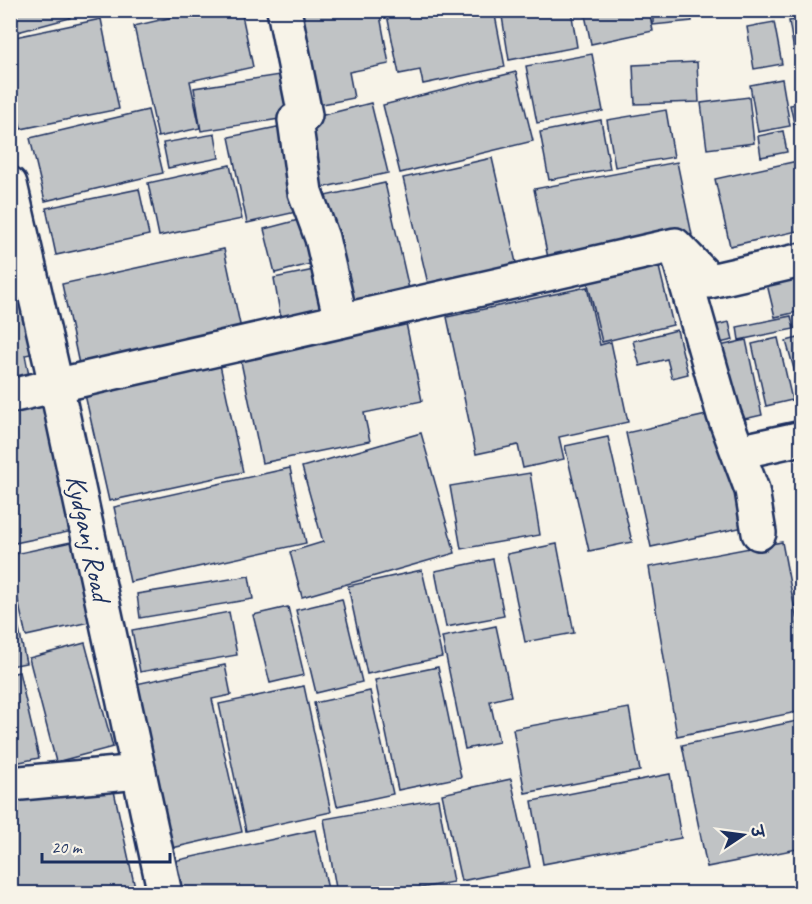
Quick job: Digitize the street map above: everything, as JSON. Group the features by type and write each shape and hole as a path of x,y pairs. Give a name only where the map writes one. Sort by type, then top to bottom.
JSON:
{"street":[{"path":"284,10 305,115 295,120 305,192 322,238 341,321"},
{"name":"Kydganj Road","path":"10,184 56,385 165,894"},
{"path":"10,396 675,245"},
{"path":"675,245 711,281 801,260"},
{"path":"675,245 724,415 752,490 759,533"},
{"path":"738,452 801,438"},
{"path":"10,784 139,772"}],"building":[{"path":"10,10 68,10 70,18 10,34"},
{"path":"203,10 241,10 253,67 190,81 200,128 158,137 134,26"},
{"path":"288,10 379,10 389,64 349,72 354,98 307,107"},
{"path":"386,10 494,10 505,67 423,84 420,70 399,74"},
{"path":"501,10 571,10 577,47 509,60"},
{"path":"584,10 649,10 653,31 591,44"},
{"path":"653,10 691,10 692,21 653,25"},
{"path":"771,10 796,10 773,16"},
{"path":"101,19 119,109 21,129 10,79 10,38"},
{"path":"802,19 802,50 794,51 789,21"},
{"path":"774,22 782,64 754,69 747,27"},
{"path":"592,54 603,111 537,123 526,66"},
{"path":"697,62 699,102 635,104 633,65"},
{"path":"516,72 533,141 400,173 383,105"},
{"path":"292,73 299,116 201,131 194,88"},
{"path":"782,79 790,126 758,132 750,85"},
{"path":"749,97 754,143 707,149 701,103"},
{"path":"371,103 388,173 316,189 300,121"},
{"path":"802,103 802,149 800,150 790,105"},
{"path":"148,110 163,173 45,201 30,138"},
{"path":"666,110 674,157 615,167 607,120"},
{"path":"601,120 610,169 549,180 540,132"},
{"path":"287,125 305,210 247,223 229,137"},
{"path":"783,131 787,152 761,157 758,136"},
{"path":"215,134 219,158 168,168 163,143"},
{"path":"492,158 517,267 429,288 403,178"},
{"path":"802,160 802,230 730,246 715,179"},
{"path":"677,162 692,235 549,263 534,189"},
{"path":"230,165 242,219 159,236 148,183"},
{"path":"385,183 409,289 348,302 325,196"},
{"path":"139,189 149,235 56,255 46,208"},
{"path":"310,217 322,261 275,273 264,229"},
{"path":"224,249 242,334 80,369 62,284"},
{"path":"658,263 673,325 602,342 587,280"},
{"path":"324,268 332,315 282,325 274,278"},
{"path":"796,273 802,295 802,311 775,317 766,280"},
{"path":"26,279 41,352 25,355 31,386 10,390 10,282"},
{"path":"587,287 600,345 611,342 628,422 559,437 564,459 523,468 518,445 476,454 447,317"},
{"path":"791,316 794,329 739,340 737,327"},
{"path":"405,318 422,401 364,413 370,441 262,463 239,352"},
{"path":"729,322 733,340 707,346 703,328"},
{"path":"677,330 688,374 672,378 667,359 640,366 633,341"},
{"path":"802,337 802,374 796,376 786,341"},
{"path":"778,338 792,400 766,406 752,344"},
{"path":"746,340 762,415 731,422 707,349"},
{"path":"219,360 243,472 109,501 84,390"},
{"path":"44,399 73,531 10,544 10,406"},
{"path":"720,412 744,527 651,547 626,433"},
{"path":"421,433 455,553 302,597 290,552 323,542 302,467"},
{"path":"608,437 632,542 589,551 565,446"},
{"path":"290,468 306,543 130,582 114,507"},
{"path":"530,473 540,535 461,549 450,486"},
{"path":"76,541 94,621 26,636 10,565 10,555"},
{"path":"782,542 802,647 802,711 677,736 649,567"},
{"path":"557,544 574,633 525,642 507,554"},
{"path":"493,559 504,616 446,627 435,571"},
{"path":"422,570 442,657 367,674 348,586"},
{"path":"249,576 253,599 140,618 137,594"},
{"path":"10,587 26,663 10,666"},
{"path":"802,592 802,622 795,594"},
{"path":"342,599 362,682 316,693 296,610"},
{"path":"288,607 304,675 270,683 253,615"},
{"path":"229,612 237,655 140,672 132,630"},
{"path":"496,626 511,696 490,701 499,742 465,749 442,637"},
{"path":"85,643 113,747 56,762 29,658"},
{"path":"225,665 231,695 212,699 242,832 172,848 136,684"},
{"path":"438,667 461,777 398,790 375,680"},
{"path":"19,672 39,758 10,764 10,674"},
{"path":"304,686 331,812 246,831 219,704"},
{"path":"370,691 393,794 337,806 314,703"},
{"path":"629,708 640,771 525,793 513,729"},
{"path":"802,720 802,848 707,867 682,745"},
{"path":"109,768 135,888 109,894 10,894 10,789"},
{"path":"670,774 681,838 543,864 532,801"},
{"path":"511,779 530,867 461,881 442,794"},
{"path":"438,799 453,882 388,894 337,894 324,819"},
{"path":"315,830 329,894 176,894 169,862"}]}
